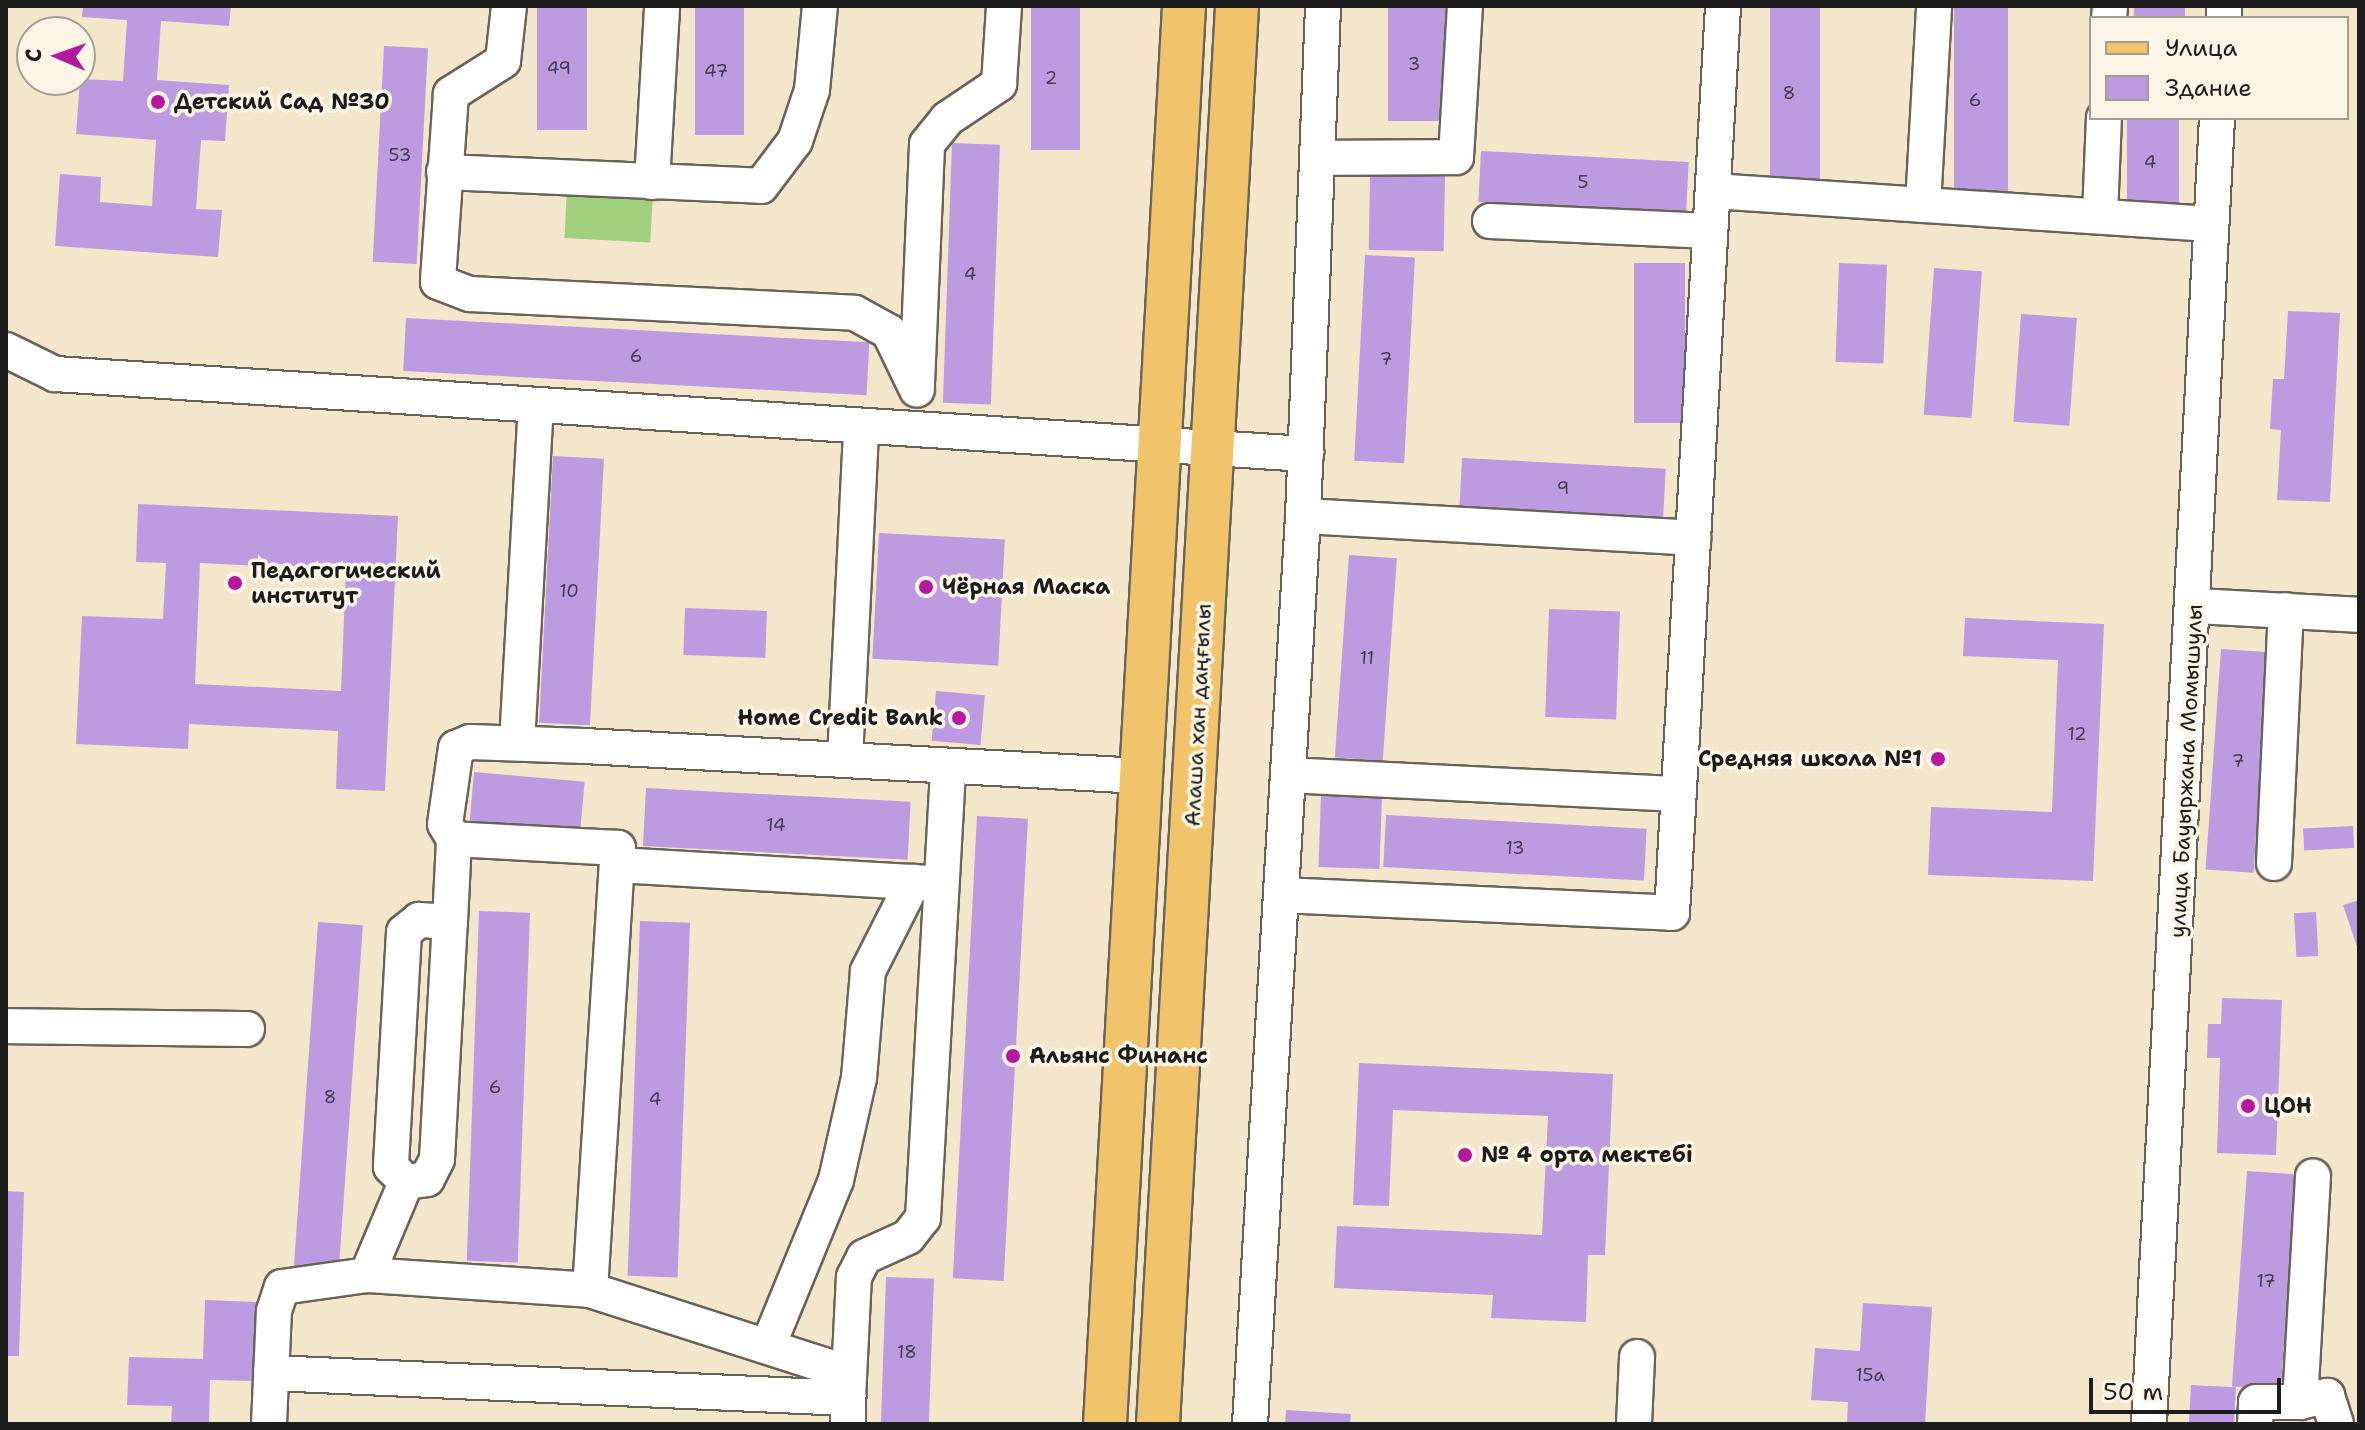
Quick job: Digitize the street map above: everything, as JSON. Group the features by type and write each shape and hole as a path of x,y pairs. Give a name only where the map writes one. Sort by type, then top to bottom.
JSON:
{"main road":[{"path":"1105,1424 1184,6"},
{"name":"Алаша хан даңғылы","path":"1158,1424 1237,6"}],"street":[{"path":"509,6 503,61 451,94 438,275 444,287 855,313 889,332 917,390"},
{"path":"652,182 662,6"},
{"path":"444,172 761,186 775,173 812,90 820,6"},
{"path":"914,433 927,144 947,119 999,84 1004,6"},
{"path":"1250,1424 1303,516 1320,158 1323,6"},
{"path":"1320,158 1456,157 1465,6"},
{"path":"1281,895 1672,913 1723,6"},
{"path":"1923,205 1934,6"},
{"path":"2100,216 2104,120"},
{"name":"улица Бауыржана Момышулы","path":"2149,1424 2195,606 2217,120"},
{"path":"1713,191 2210,224"},
{"path":"1490,221 1710,231"},
{"path":"6,350 55,374 861,430 1211,452 1306,454"},
{"path":"517,743 536,408"},
{"path":"845,759 861,430"},
{"path":"1303,516 1693,538"},
{"path":"2195,606 2359,615"},
{"path":"2274,863 2286,610"},
{"path":"406,1182 427,1179 435,1166 454,839 445,824 456,748 517,743 1142,776"},
{"path":"848,1398 854,1277 864,1257 908,1237 923,1218 927,883 948,768"},
{"path":"1288,775 1678,794"},
{"path":"454,839 618,848 590,1290"},
{"path":"617,865 927,883"},
{"path":"768,1346 836,1180 859,1078 868,971 927,883"},
{"path":"406,1182 391,1167 404,932 419,920 450,922"},
{"path":"6,1026 247,1029"},
{"path":"2300,1402 2313,1176"},
{"path":"367,1275 406,1182"},
{"path":"269,1424 271,1373 282,1287 367,1275 590,1290 768,1346 848,1398"},
{"path":"1634,1424 1637,1357"},
{"path":"271,1373 848,1398"},
{"path":"2255,1424 2256,1402 2300,1402 2327,1396 2343,1415"}],"green space":[{"path":"567,189 653,194 650,242 564,238"}],"building":[{"path":"83,6 231,6 229,26 161,21 157,80 229,85 225,141 201,140 196,209 222,210 218,257 55,246 60,174 101,177 100,202 152,206 156,140 76,134 79,96 96,96 96,80 123,81 127,20 82,16"},
{"path":"537,6 587,6 587,130 537,130"},
{"path":"695,6 744,6 744,135 695,135"},
{"path":"1031,6 1080,6 1080,150 1031,150"},
{"path":"1388,6 1445,6 1445,121 1388,121"},
{"path":"1770,6 1820,6 1820,181 1770,181"},
{"path":"1954,6 2008,6 2008,193 1954,193"},
{"path":"2134,6 2185,6 2185,16 2134,16"},
{"path":"384,46 428,48 417,264 373,262"},
{"path":"2127,120 2179,120 2179,205 2127,205"},
{"path":"952,143 1000,145 991,405 943,403"},
{"path":"1481,151 1689,162 1686,213 1478,202"},
{"path":"1370,174 1445,175 1444,251 1369,250"},
{"path":"1365,255 1415,258 1404,463 1354,461"},
{"path":"1634,263 1685,263 1685,423 1634,423"},
{"path":"1839,263 1887,265 1884,364 1836,362"},
{"path":"1934,268 1982,271 1972,418 1924,415"},
{"path":"2288,311 2340,313 2330,502 2277,500 2281,430 2270,429 2273,379 2284,379"},
{"path":"2021,314 2077,318 2069,426 2013,422"},
{"path":"406,318 869,342 867,395 403,371"},
{"path":"553,456 604,459 590,725 539,723"},
{"path":"1462,458 1666,469 1663,520 1459,509"},
{"path":"138,504 398,516 385,791 336,789 338,731 189,724 188,749 76,744 82,616 163,619 166,563 136,562","holes":["200,563 346,570 341,691 195,684"]},
{"path":"879,533 1005,540 998,665 872,659"},
{"path":"1349,555 1397,558 1383,761 1335,758"},
{"path":"685,608 767,611 765,658 683,655"},
{"path":"1549,609 1620,611 1616,719 1545,717"},
{"path":"1965,618 2104,624 2093,881 1928,875 1931,807 2052,812 2058,660 1963,656"},
{"path":"2221,649 2269,652 2253,873 2206,869"},
{"name":"Home Credit Bank","path":"936,691 985,695 980,745 932,741"},
{"path":"474,772 585,782 580,836 469,827"},
{"path":"646,788 911,802 908,860 643,846"},
{"path":"1321,795 1382,797 1379,869 1318,867"},
{"path":"1386,815 1647,829 1644,881 1383,867"},
{"path":"977,816 1028,819 1004,1281 953,1278"},
{"path":"2353,826 2354,848 2304,851 2303,829"},
{"path":"2359,900 2359,950 2358,950 2343,905"},
{"path":"479,911 530,913 518,1263 467,1261"},
{"path":"2316,912 2318,956 2296,957 2294,913"},
{"path":"640,921 690,923 678,1278 628,1276"},
{"path":"318,922 363,925 339,1272 294,1269"},
{"name":"ЦОН","path":"2222,998 2282,1000 2276,1155 2217,1153 2220,1058 2207,1058 2208,1024 2221,1024"},
{"path":"1359,1063 1613,1074 1605,1255 1588,1255 1586,1322 1491,1318 1493,1295 1334,1288 1337,1226 1542,1235 1548,1116 1393,1110 1389,1206 1353,1205"},
{"path":"2247,1171 2296,1174 2281,1390 2232,1386"},
{"path":"6,1191 24,1192 19,1356 6,1356"},
{"path":"886,1277 934,1279 929,1424 881,1424"},
{"path":"205,1300 256,1302 254,1381 210,1380 209,1424 171,1424 172,1406 127,1405 129,1357 203,1359"},
{"path":"1863,1303 1932,1307 1925,1424 1847,1424 1848,1402 1811,1400 1815,1348 1860,1351"},
{"path":"2191,1385 2236,1387 2234,1424 2189,1424"},
{"path":"1286,1410 1351,1414 1350,1424 1285,1424"}],"place":[{"name":"Детский Сад №30","path":"158,102"},
{"name":"Педагогический институт","path":"235,583"},
{"name":"Чёрная Маска","path":"926,587"},
{"name":"Home Credit Bank","path":"959,718"},
{"name":"Средняя школа №1","path":"1938,759"},
{"name":"Альянс Финанс","path":"1013,1056"},
{"name":"ЦОН","path":"2248,1106"},
{"name":"№ 4 орта мектебі","path":"1465,1155"}]}
